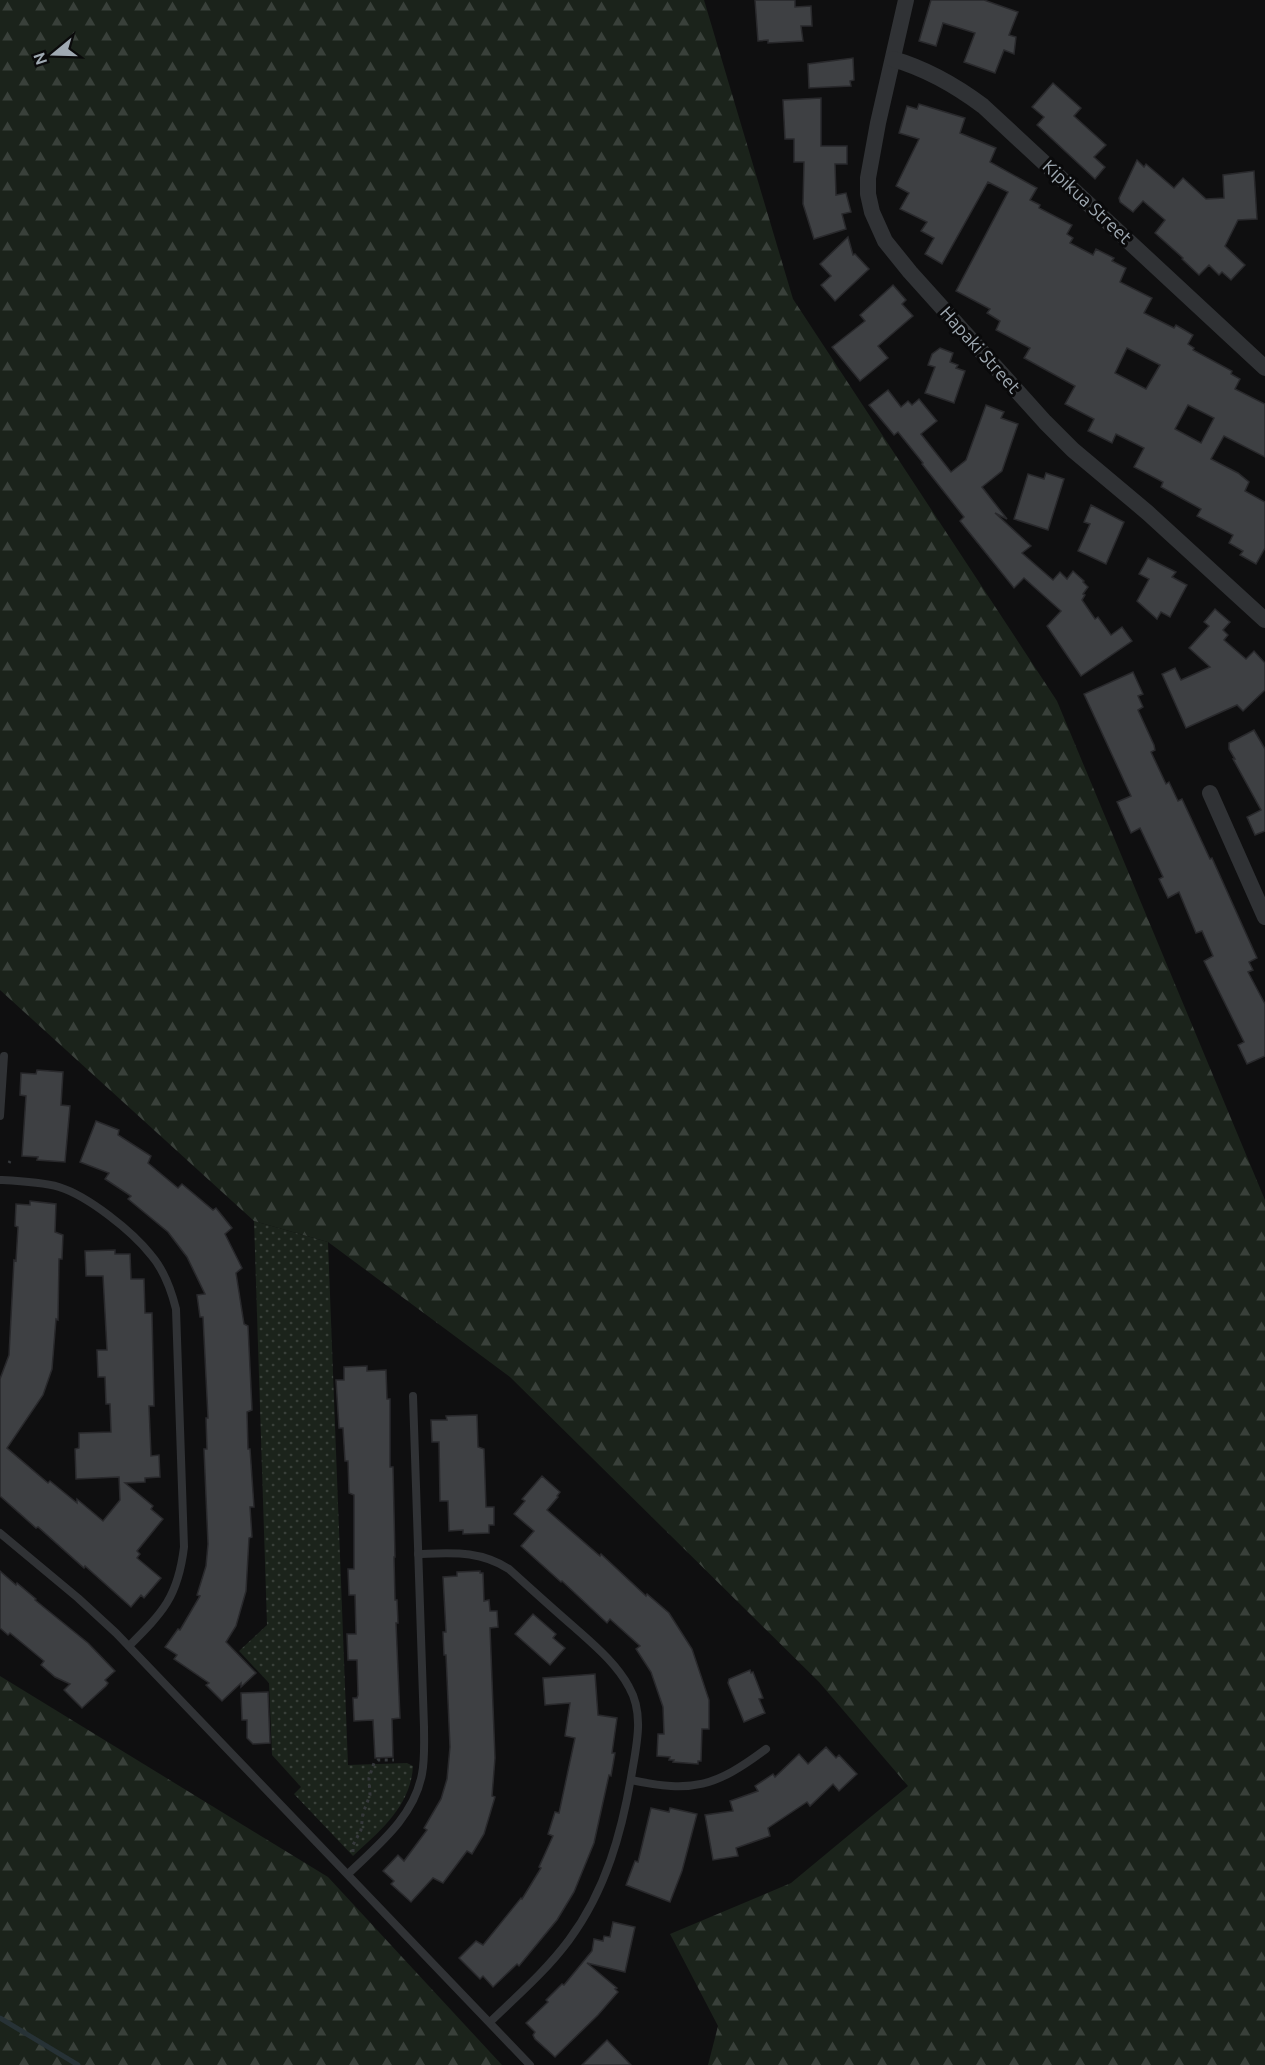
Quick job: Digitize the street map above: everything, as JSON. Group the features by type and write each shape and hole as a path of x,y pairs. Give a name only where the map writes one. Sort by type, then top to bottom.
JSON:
{"street":[{"name":"Hapaki Street","path":"906,0 868,178 868,194 872,212 885,241 910,272 1059,436 1174,536 1265,620"},
{"name":"Kipikua Street","path":"893,59 944,78 983,106 1265,368"},
{"path":"1210,793 1265,917"}],"lane":[{"path":"0,1116 4,1056"},
{"path":"0,1180 48,1185 88,1200 151,1255 172,1293 176,1309 184,1546 182,1565 169,1602 129,1646"},
{"path":"348,1874 399,1824 418,1791 422,1774 424,1727 412,1396"},
{"path":"0,1533 78,1598 129,1646 530,2065"},
{"path":"418,1554 469,1553 495,1560 509,1569 613,1664 630,1688 638,1712 631,1780 616,1847 597,1896 569,1940 555,1957 490,2022"},
{"path":"631,1780 672,1786 707,1783 734,1772 766,1749"}],"path":[{"path":"351,1856 354,1841 362,1830 363,1813 369,1800 369,1778 374,1763 378,1760 394,1760"}],"green space":[{"path":"0,0 704,0 793,299 1057,701 1265,1200 1265,2065 708,2065 718,2026 670,1934 791,1883 908,1786 819,1682 510,1377 328,1242 254,1221 0,990"},
{"path":"254,1221 328,1242 348,1765 407,1763 413,1766 407,1793 392,1817 353,1856 294,1794 301,1787 272,1755 269,1683 239,1651 267,1625"},
{"path":"0,1676 328,1877 502,2065 0,2065"}],"building":[{"path":"755,0 795,0 795,7 811,6 812,26 801,26 803,41 768,43 768,40 758,41"},
{"path":"931,0 984,0 1018,12 1009,35 1016,37 1014,54 1004,50 995,73 964,62 975,33 943,23 936,46 919,41"},
{"path":"853,58 854,80 850,81 851,86 809,88 808,64"},
{"path":"1053,83 1081,108 1074,116 1106,145 1094,157 1105,167 1095,179 1037,125 1044,117 1032,107"},
{"path":"821,98 821,146 847,146 847,164 835,164 836,195 846,193 851,212 842,214 846,229 814,239 803,204 804,162 794,162 794,139 785,139 783,100"},
{"path":"919,104 965,118 960,133 996,148 990,162 1037,188 1030,200 1040,205 1039,208 1072,225 1067,234 1073,238 1070,243 1093,255 1096,249 1114,258 1112,261 1126,268 1120,282 1152,298 1144,313 1174,328 1176,325 1193,335 1188,344 1194,348 1193,350 1232,371 1231,374 1240,379 1235,389 1265,404 1265,457 1224,436 1211,459 1238,473 1249,482 1245,491 1265,502 1265,548 1256,564 1240,555 1243,551 1229,543 1233,535 1197,516 1201,509 1161,487 1163,482 1134,467 1144,448 1116,434 1112,443 1088,431 1094,419 1065,404 1075,386 1024,358 1030,348 996,330 1000,321 987,313 990,309 956,291 1008,192 988,182 942,264 925,254 934,238 921,231 927,222 900,209 909,193 896,186 919,139 899,133 907,106 917,109","holes":["1127,348 1160,365 1146,389 1115,373","1188,405 1214,418 1201,443 1175,429"]},
{"path":"1137,160 1144,167 1146,164 1174,188 1183,178 1206,199 1224,198 1223,175 1254,171 1257,219 1238,220 1225,246 1245,265 1231,280 1222,272 1219,275 1209,265 1199,275 1155,233 1165,220 1143,201 1133,212 1120,202 1119,198"},
{"path":"848,237 853,255 855,254 869,269 835,301 821,285 831,276 820,264"},
{"path":"893,285 906,300 902,304 913,316 878,346 888,358 860,381 832,347 865,321 860,315"},
{"path":"940,348 953,353 950,362 958,365 956,368 965,371 954,403 925,393 935,367 928,365 932,354"},
{"path":"888,390 901,407 908,401 912,405 919,399 937,421 921,434 951,472 966,460 986,405 1004,412 1001,418 1018,424 1002,471 982,487 1007,519 995,513 1031,546 1022,553 1053,580 1060,572 1067,579 1073,571 1084,581 1088,587 1082,600 1095,619 1098,617 1111,635 1122,627 1132,641 1081,676 1047,626 1061,611 1024,578 1014,588 960,521 964,517 923,463 898,432 894,435 869,405"},
{"path":"1046,473 1064,479 1048,530 1014,519 1028,474 1044,479"},
{"path":"1091,505 1124,522 1106,564 1078,551 1090,524 1084,522"},
{"path":"1148,558 1176,572 1172,577 1187,585 1170,617 1161,612 1157,619 1137,601 1149,579 1139,574"},
{"path":"1215,609 1230,622 1223,630 1228,635 1224,640 1246,659 1254,651 1265,663 1265,690 1243,711 1237,705 1186,728 1162,674 1175,668 1181,680 1210,667 1189,648 1209,626 1204,622"},
{"path":"1133,672 1143,694 1138,696 1143,707 1138,710 1154,745 1155,750 1151,752 1166,784 1169,782 1178,801 1182,799 1210,859 1212,858 1257,958 1249,962 1253,970 1248,972 1265,1004 1265,1056 1247,1064 1238,1045 1244,1042 1204,961 1213,956 1202,931 1196,933 1179,892 1168,898 1159,879 1163,877 1140,828 1131,833 1117,802 1131,796 1084,694"},
{"path":"1254,730 1265,749 1265,831 1255,835 1247,817 1261,810 1229,749 1229,743"},
{"path":"37,1070 63,1072 61,1105 70,1106 65,1162 37,1160 38,1157 22,1156 26,1096 20,1095 21,1073 36,1074"},
{"path":"96,1121 119,1130 118,1135 151,1156 148,1163 178,1188 182,1184 213,1210 216,1208 232,1228 225,1234 242,1268 236,1273 244,1324 248,1326 252,1410 247,1412 248,1449 250,1449 254,1507 250,1507 252,1537 249,1538 246,1591 236,1626 226,1642 256,1673 241,1687 241,1683 222,1701 206,1685 209,1683 174,1659 177,1655 165,1647 178,1629 180,1630 200,1596 197,1595 206,1566 208,1544 204,1449 207,1449 206,1418 208,1418 203,1317 200,1317 197,1295 205,1294 187,1257 168,1232 128,1199 131,1196 105,1179 109,1173 80,1162"},
{"path":"30,1201 56,1204 55,1232 63,1235 62,1259 59,1259 58,1320 56,1319 52,1369 43,1395 7,1448 48,1483 50,1481 77,1503 77,1499 103,1521 120,1500 119,1477 76,1479 75,1449 79,1448 79,1433 111,1432 110,1404 106,1404 105,1377 98,1377 97,1350 107,1350 103,1276 86,1276 85,1251 115,1250 115,1254 130,1254 131,1279 144,1279 145,1313 152,1313 154,1406 149,1406 151,1456 159,1455 160,1477 145,1478 145,1482 125,1483 153,1506 151,1509 163,1519 137,1551 140,1554 137,1558 161,1578 144,1598 141,1595 131,1607 0,1496 0,1379 9,1355 18,1227 15,1226 16,1204 30,1205"},
{"path":"367,1366 367,1371 386,1370 387,1399 390,1399 390,1467 393,1467 400,1718 392,1719 393,1757 375,1758 373,1720 354,1721 353,1698 357,1698 358,1695 357,1660 348,1660 347,1634 356,1634 355,1595 349,1595 348,1569 354,1569 354,1495 349,1493 348,1461 345,1461 343,1428 339,1428 336,1380 344,1380 344,1367"},
{"path":"477,1415 478,1447 484,1449 486,1507 494,1507 494,1525 489,1525 489,1533 463,1534 463,1530 449,1531 448,1501 440,1501 439,1442 432,1442 431,1420 447,1420 446,1416"},
{"path":"542,1476 560,1492 547,1510 600,1556 601,1554 646,1596 647,1594 669,1613 692,1649 709,1700 709,1729 702,1729 701,1761 698,1761 698,1764 673,1762 674,1760 669,1760 670,1757 657,1756 658,1734 664,1734 663,1707 651,1672 636,1649 640,1646 610,1619 607,1623 521,1546 534,1531 514,1514 525,1501 522,1499"},
{"path":"0,1571 88,1643 115,1671 105,1680 108,1683 106,1686 82,1708 64,1690 70,1684 55,1677 41,1665 44,1661 10,1633 8,1635 0,1628"},
{"path":"480,1571 483,1573 484,1601 489,1600 490,1611 497,1611 498,1627 490,1628 495,1758 492,1796 495,1797 484,1834 472,1854 467,1851 443,1883 433,1878 411,1902 391,1884 394,1881 383,1871 398,1855 404,1861 427,1830 424,1828 441,1799 447,1779 450,1747 443,1632 446,1632 443,1577 457,1576 457,1572"},
{"path":"533,1614 556,1634 553,1638 565,1648 550,1665 515,1634"},
{"path":"750,1670 751,1673 753,1672 763,1698 759,1699 765,1713 744,1722 728,1683 729,1679"},
{"path":"595,1674 598,1715 617,1718 611,1776 609,1775 594,1843 574,1892 557,1920 519,1966 517,1964 493,1987 483,1976 480,1979 459,1958 476,1941 483,1945 522,1899 541,1868 539,1867 553,1836 548,1834 555,1812 559,1813 575,1738 565,1736 570,1703 545,1705 543,1678"},
{"path":"268,1692 270,1743 253,1744 247,1738 247,1720 242,1720 241,1693"},
{"path":"826,1747 836,1758 839,1755 857,1774 839,1791 833,1784 810,1806 807,1802 768,1828 770,1836 736,1848 738,1856 713,1860 705,1815 733,1811 730,1801 758,1791 755,1786 773,1774 775,1777 799,1754 808,1764"},
{"path":"651,1808 669,1812 670,1808 697,1814 682,1871 670,1902 626,1885 635,1861 638,1862"},
{"path":"613,1922 635,1927 625,1972 587,1963 617,1988 615,1989 618,1992 555,2057 535,2039 533,2035 535,2032 526,2023 548,2002 546,2000 562,1984 564,1985 592,1951 594,1939 603,1941 604,1936 610,1937"},
{"path":"607,2040 631,2065 582,2065"}],"waterway":[{"path":"0,2018 78,2065"}]}
